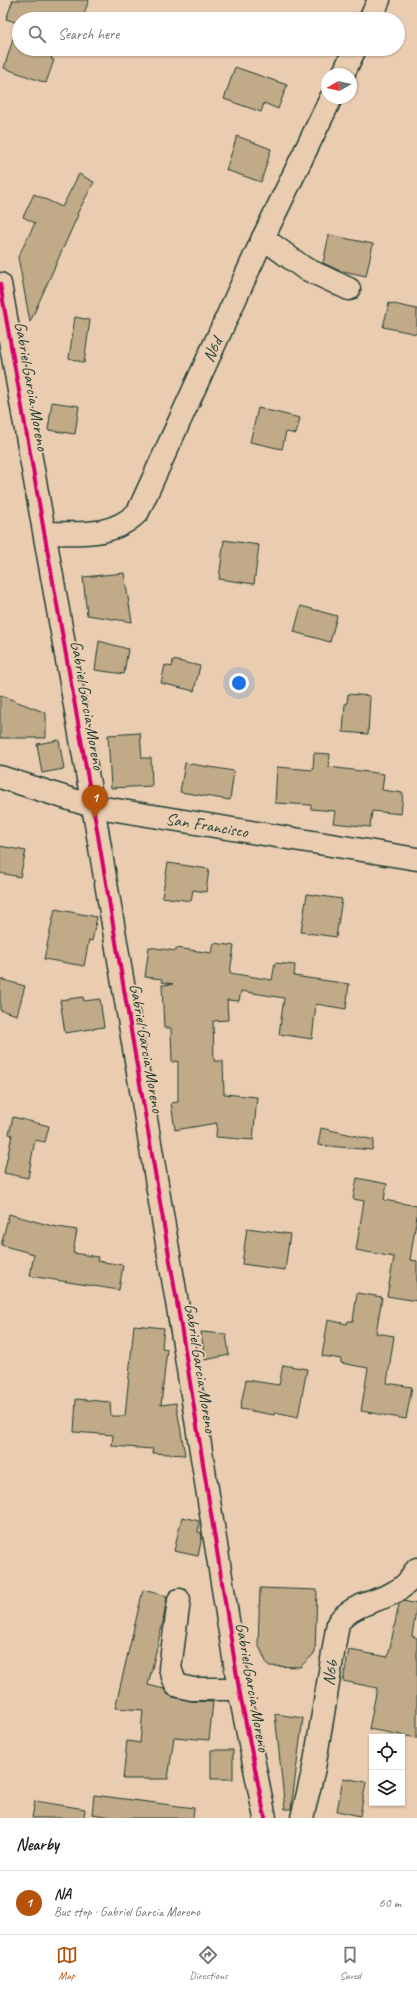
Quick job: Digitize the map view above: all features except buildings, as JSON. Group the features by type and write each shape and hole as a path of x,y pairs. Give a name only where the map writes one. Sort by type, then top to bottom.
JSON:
{"street":[{"path":"373,12 379,0"},
{"path":"346,68 352,56"},
{"name":"N6d","path":"45,533 93,533 114,528 128,522 138,512 263,238 328,104"},
{"path":"263,238 304,268 349,290"},
{"name":"Gabriel Garcia Moreno","path":"0,284 45,533 182,1332 239,1689 265,1818"},
{"name":"San Francisco","path":"0,777 92,806 417,859"},
{"name":"N6b","path":"302,1818 314,1768 338,1623 344,1615 352,1609 384,1597 406,1584 417,1569"},
{"path":"179,1600 170,1668 176,1685 192,1688 239,1689"}],"cycle path":[{"path":"0,284 95,818 182,1332 239,1689 265,1818"}],"place":[{"name":"NA","path":"95,818"}]}
